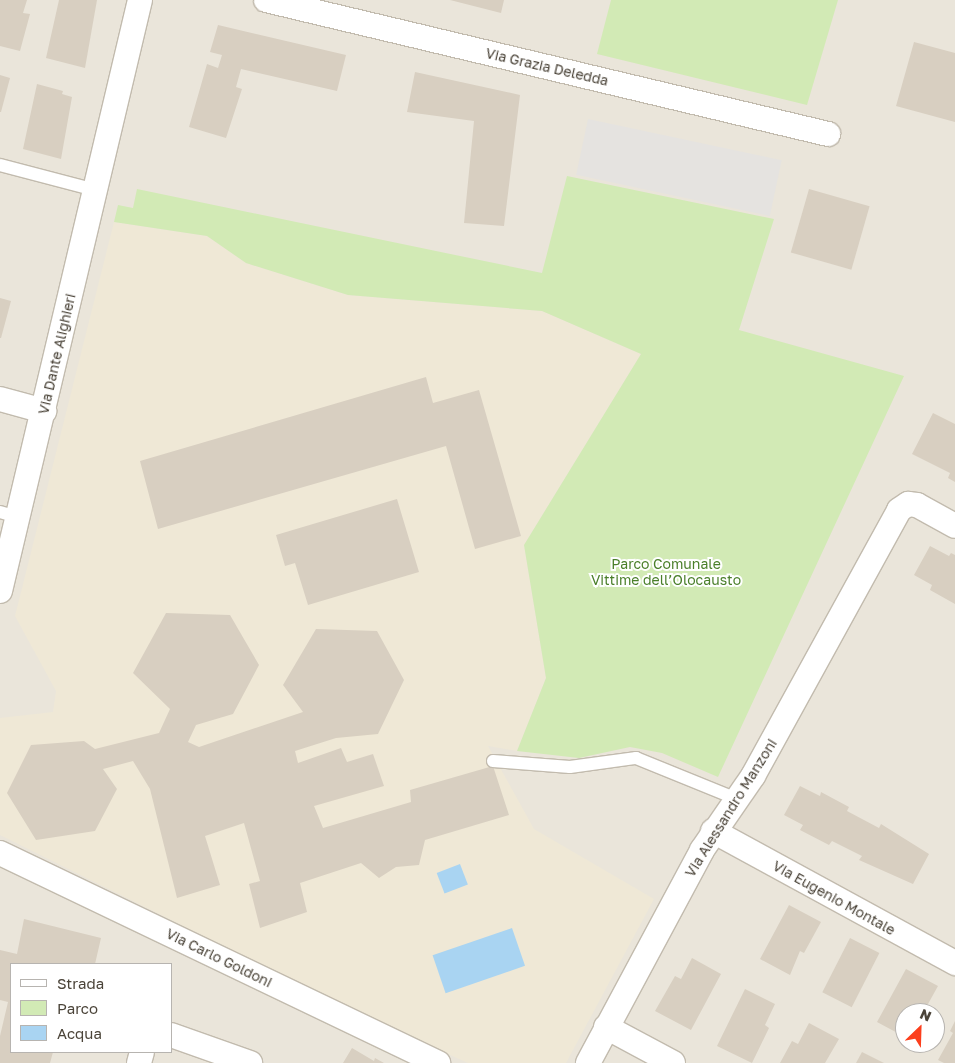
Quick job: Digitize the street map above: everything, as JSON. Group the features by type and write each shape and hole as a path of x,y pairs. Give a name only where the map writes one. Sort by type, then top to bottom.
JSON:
{"street":[{"name":"Via Dante Alighieri","path":"0,591 9,514 44,411 140,0"},
{"name":"Via Grazia Deledda","path":"266,0 828,134"},
{"path":"0,398 44,411"},
{"name":"Via Alessandro Manzoni","path":"588,1063 713,831 753,776 899,510 908,504 917,505 955,526"},
{"name":"Via Eugenio Montale","path":"713,831 955,963"},
{"name":"Via Carlo Goldoni","path":"0,853 438,1063"},
{"path":"606,1027 674,1063"},
{"path":"172,1035 250,1063"}],"lane":[{"path":"0,165 95,190"},
{"path":"493,761 570,767 636,758 737,799"}],"shaded area":[{"path":"0,0 955,0 955,1063 0,1063"},
{"path":"588,119 782,160 770,216 576,175"},
{"path":"114,222 207,236 246,263 348,295 542,311 641,354 524,545 546,678 517,751 488,746 534,829 654,899 566,1063 468,1063 358,1013 0,835 0,718 53,712 56,691 15,616"}],"green space":[{"path":"611,0 838,0 807,105 597,54"},
{"name":"Parco Comunale Vittime dell’Olocausto","path":"567,176 774,219 739,330 904,376 718,777 662,753 630,747 579,758 517,751 546,678 524,545 641,354 542,311 348,295 246,263 207,236 114,222 118,205 133,208 137,189 542,273"}],"water":[{"path":"460,864 468,885 445,893 437,873"},
{"path":"512,928 525,966 446,993 433,955"}],"building":[{"path":"0,0 27,0 23,13 30,14 20,51 0,46"},
{"path":"59,0 97,0 85,68 46,58"},
{"path":"450,0 504,0 501,13"},
{"path":"218,25 346,55 337,91 241,69 236,87 242,89 226,138 189,127 207,64 218,68 222,55 210,52"},
{"path":"914,42 955,53 955,122 896,106"},
{"path":"415,72 520,95 504,226 464,223 474,121 407,112"},
{"path":"0,75 10,78 1,112 0,112"},
{"path":"37,84 63,91 62,94 72,97 61,159 23,149"},
{"path":"809,189 870,206 851,270 791,252"},
{"path":"0,298 11,301 1,338 0,338"},
{"path":"426,377 433,403 479,390 521,536 475,549 446,446 158,529 140,461"},
{"path":"933,413 955,424 955,482 948,478 950,473 912,454"},
{"path":"397,499 419,572 308,605 295,563 285,566 276,535"},
{"path":"930,546 949,556 951,553 955,555 955,604 930,590 932,585 914,575"},
{"path":"166,613 230,615 259,665 233,714 196,725 188,742 199,747 303,712 283,685 316,629 377,631 404,680 378,734 336,738 295,751 298,763 341,748 347,762 373,754 384,786 314,806 323,828 411,802 410,790 493,766 509,815 425,840 419,865 396,867 379,878 361,863 300,883 307,912 260,928 249,884 260,881 244,823 205,836 220,885 177,898 150,789 133,761 103,769 117,789 95,831 36,840 7,793 31,745 84,741 95,749 159,733 170,709 133,673"},
{"path":"800,786 820,796 821,792 849,807 847,811 879,828 881,824 929,854 913,884 859,860 862,856 832,841 829,845 800,830 803,825 784,815"},
{"path":"789,905 821,922 804,953 800,951 790,975 760,959"},
{"path":"24,919 101,938 95,963 10,963 10,1053 53,1053 50,1063 0,1063 0,1036 8,1002 0,1000 0,950 17,954"},
{"path":"850,938 879,953 852,1007 822,992"},
{"path":"692,958 721,974 691,1030 655,1011 675,976 681,979"},
{"path":"906,969 938,986 929,1003 895,1003 895,1032 877,1022"},
{"path":"745,989 775,1004 765,1025 769,1028 752,1063 717,1046"},
{"path":"955,1021 955,1063 944,1063 938,1060 942,1053 945,1053 945,1047 953,1033 950,1031"},
{"path":"809,1023 839,1039 825,1063 780,1063 792,1041 798,1044"},
{"path":"352,1048 374,1061 375,1058 384,1063 343,1063"},
{"path":"862,1052 884,1063 856,1063"}]}
